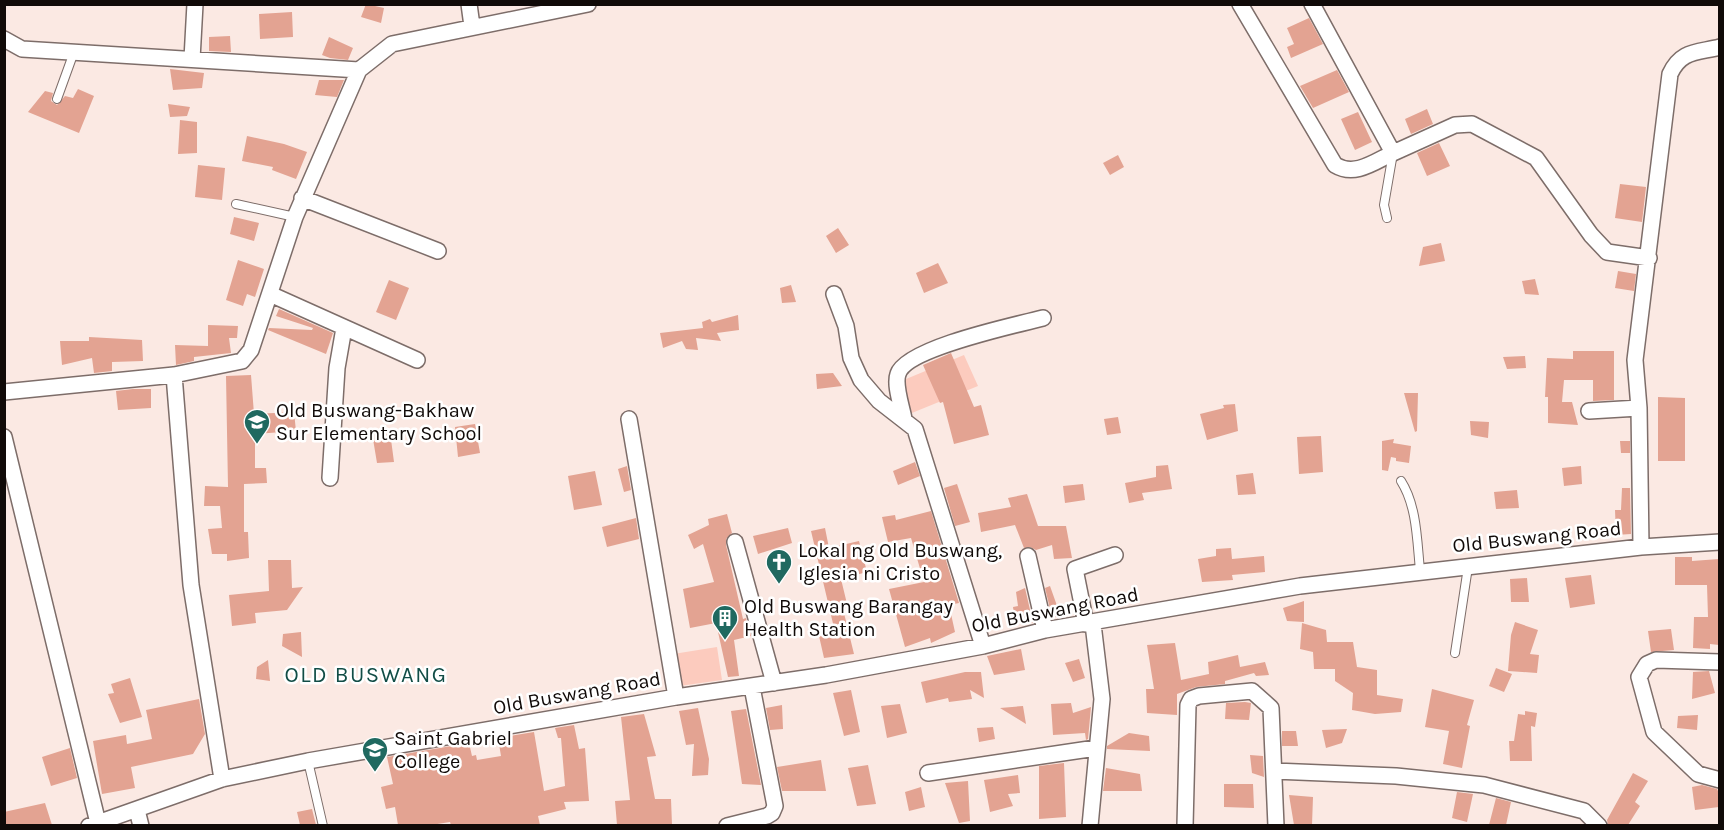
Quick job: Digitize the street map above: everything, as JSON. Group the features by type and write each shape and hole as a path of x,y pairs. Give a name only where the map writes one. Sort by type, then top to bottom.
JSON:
{"street":[{"path":"192,59 195,4"},
{"path":"469,4 472,26"},
{"path":"4,392 174,375 242,361 251,350 302,198 359,70 392,44 549,8 588,4"},
{"path":"1240,4 1335,165 1345,171 1357,170 1455,125 1472,124 1536,159 1591,235 1607,252 1649,258"},
{"path":"1312,4 1393,153"},
{"path":"4,39 22,49 359,70"},
{"path":"1641,547 1639,408 1635,360 1670,74 1676,62 1687,54 1719,47"},
{"path":"302,198 438,251"},
{"path":"270,294 417,360"},
{"path":"834,294 846,326 851,358 861,380 879,401 915,429 984,646"},
{"path":"904,419 897,376 901,367 913,357 940,346 1043,318"},
{"path":"330,478 338,368 344,328"},
{"path":"174,375 191,585 222,779"},
{"path":"1589,411 1639,408"},
{"path":"629,419 676,697"},
{"path":"4,437 93,824"},
{"path":"735,542 774,683"},
{"name":"Old Buswang Road","path":"93,824 222,779 308,761 984,646 1045,630 1300,586 1420,570 1468,567 1641,547 1719,542"},
{"path":"1090,825 1102,699 1090,624 1075,569 1115,555"},
{"path":"1028,556 1045,630"},
{"path":"1719,662 1656,660 1647,664 1639,677 1654,732 1698,774 1719,780"},
{"path":"727,825 767,816 772,813 774,806 752,687"},
{"path":"1185,825 1188,705 1191,699 1204,695 1252,691 1257,693 1271,708 1276,825"},
{"path":"928,773 1096,748"},
{"path":"1274,771 1396,776 1484,785 1584,811 1599,825"},
{"path":"137,810 141,825"}],"lane":[{"path":"57,99 74,52"},
{"path":"1387,218 1384,205 1393,153"},
{"path":"236,204 295,217"},
{"path":"1401,481 1408,491 1416,526 1420,570"},
{"path":"1455,653 1468,567"},
{"path":"308,761 323,825"}],"shaded area":[{"path":"964,355 978,386 907,415 894,384"},
{"path":"717,647 722,680 672,687 667,655"}],"building":[{"path":"366,4 384,8 381,23 361,17"},
{"path":"292,12 293,37 260,39 259,14"},
{"path":"1309,18 1323,44 1291,58 1287,47 1294,44 1287,28"},
{"path":"230,36 231,52 209,51 209,37"},
{"path":"329,37 353,48 348,60 322,55"},
{"path":"170,69 204,73 202,88 173,90"},
{"path":"1337,70 1349,92 1313,108 1300,86"},
{"path":"319,80 344,80 337,97 315,95"},
{"path":"78,89 94,96 79,133 28,112 45,91 53,93 51,101 57,105 65,96 73,98"},
{"path":"168,104 190,107 187,116 170,117"},
{"path":"1427,109 1433,124 1411,134 1405,119"},
{"path":"1358,112 1372,142 1355,150 1341,119"},
{"path":"180,120 197,122 197,153 178,154"},
{"path":"247,136 284,144 307,152 296,179 272,170 273,167 242,161"},
{"path":"1439,143 1450,166 1427,176 1417,153"},
{"path":"1118,155 1124,167 1110,175 1103,163"},
{"path":"198,165 225,168 222,200 195,197"},
{"path":"1620,184 1646,187 1642,222 1615,218"},
{"path":"234,217 259,223 254,241 230,234"},
{"path":"838,228 849,245 836,253 826,236"},
{"path":"1441,243 1445,261 1419,266 1423,247"},
{"path":"238,260 264,269 255,297 247,294 243,306 226,300"},
{"path":"938,263 948,283 924,293 916,273"},
{"path":"1618,271 1636,274 1634,291 1615,288"},
{"path":"1535,279 1539,295 1525,294 1522,281"},
{"path":"389,280 409,288 396,320 376,312"},
{"path":"791,285 796,302 782,303 780,288"},
{"path":"279,309 333,333 326,354 268,330 269,328 312,330 313,328 276,316"},
{"path":"738,315 739,330 717,333 721,341 696,338 698,350 686,349 682,341 663,348 660,333 703,328 702,322 710,319 712,322"},
{"path":"208,325 238,326 237,338 229,338 231,353 194,357 194,361 176,365 175,345 208,346"},
{"path":"89,337 142,340 143,361 112,362 112,371 94,373 92,358 62,365 60,341 89,341"},
{"path":"1573,351 1614,351 1614,400 1593,401 1593,380 1564,380 1562,402 1572,402 1578,425 1548,423 1548,397 1545,397 1547,358 1573,359"},
{"path":"951,353 974,407 981,405 989,435 954,444 943,402 940,403 923,365"},
{"path":"1525,356 1526,368 1507,369 1503,357"},
{"path":"833,373 842,386 817,389 816,374"},
{"path":"251,375 254,414 294,412 296,431 255,434 255,468 266,468 267,483 244,484 244,532 248,532 249,558 227,561 227,554 212,554 208,529 222,528 220,506 204,506 205,486 228,487 226,376"},
{"path":"151,389 151,408 118,410 116,391"},
{"path":"1404,393 1418,393 1417,431 1415,432"},
{"path":"1658,397 1685,398 1685,461 1658,461"},
{"path":"1235,404 1238,431 1207,440 1200,414 1224,408 1223,405"},
{"path":"1118,417 1121,433 1107,435 1104,419"},
{"path":"1470,421 1489,422 1488,438 1471,435"},
{"path":"475,424 480,453 458,457 455,427"},
{"path":"390,432 394,462 377,463 372,433"},
{"path":"1321,436 1323,472 1299,474 1297,437"},
{"path":"1394,439 1393,443 1411,446 1409,463 1396,461 1396,458 1391,457 1388,471 1382,470 1382,441"},
{"path":"1620,441 1630,441 1630,453 1621,453"},
{"path":"915,462 920,476 898,485 893,471"},
{"path":"1168,465 1172,489 1142,493 1144,500 1129,503 1125,483 1156,477 1156,466"},
{"path":"627,466 631,490 624,492 618,469"},
{"path":"1581,466 1582,484 1564,486 1562,468"},
{"path":"595,471 602,505 574,510 568,476"},
{"path":"1253,473 1256,494 1238,495 1236,475"},
{"path":"957,484 970,522 955,526 944,488"},
{"path":"1083,484 1085,500 1065,503 1063,486"},
{"path":"1622,488 1630,488 1631,534 1616,535 1615,510 1621,510"},
{"path":"1517,490 1519,508 1496,509 1494,492"},
{"path":"1027,494 1038,526 1066,526 1072,558 1054,559 1052,545 1036,550 1030,547 1024,548 1015,525 981,532 978,513 1011,507 1008,498"},
{"path":"931,511 959,603 949,605 955,632 931,643 930,638 905,647 889,589 924,582 911,538 888,542 882,517 895,515 896,520"},
{"path":"727,514 732,533 726,539 726,545 743,619 746,618 751,636 734,640 739,676 728,677 716,623 690,628 683,589 714,582 703,544 694,549 688,535 709,525 708,519"},
{"path":"636,518 639,539 607,547 602,527"},
{"path":"788,528 792,543 758,554 753,536"},
{"path":"825,528 829,548 859,541 867,572 841,579 848,608 843,609 854,654 824,658 819,636 835,632 811,531"},
{"path":"1231,548 1232,559 1264,556 1265,572 1232,575 1233,580 1202,582 1198,559 1216,556 1216,549"},
{"path":"1675,557 1692,557 1692,561 1719,559 1719,645 1710,644 1710,649 1693,648 1694,617 1708,617 1707,585 1675,585"},
{"path":"268,560 291,560 292,588 303,587 287,610 255,613 256,623 232,626 229,595 269,591"},
{"path":"1591,575 1595,604 1570,608 1565,578"},
{"path":"1527,578 1529,602 1511,602 1510,579"},
{"path":"1050,586 1061,617 1052,617 1045,588"},
{"path":"1025,588 1033,623 1015,623 1013,607 1018,606 1016,592"},
{"path":"1304,601 1304,622 1287,621 1283,608"},
{"path":"1515,622 1538,630 1530,654 1539,655 1537,673 1508,671 1511,635"},
{"path":"1302,623 1326,630 1327,642 1353,642 1357,667 1377,670 1377,695 1403,699 1401,712 1375,714 1352,710 1353,693 1335,681 1335,669 1314,669 1313,652 1300,649"},
{"path":"1671,629 1674,650 1651,652 1648,631"},
{"path":"301,632 302,657 282,646 283,634"},
{"path":"1175,643 1181,680 1209,674 1208,662 1238,655 1240,667 1265,662 1269,675 1256,676 1254,673 1225,681 1225,684 1196,687 1177,694 1177,715 1147,713 1146,689 1154,689 1147,645"},
{"path":"1021,649 1025,670 994,675 987,656"},
{"path":"1079,659 1085,678 1073,682 1065,663"},
{"path":"268,660 270,681 256,679 257,667"},
{"path":"1496,668 1512,674 1504,692 1489,686"},
{"path":"1709,671 1715,693 1692,699 1693,672"},
{"path":"965,672 981,672 984,698 970,690 972,699 949,702 948,698 926,703 921,682"},
{"path":"130,678 142,717 120,723 108,694 114,693 111,684"},
{"path":"1432,689 1474,700 1467,725 1470,726 1462,768 1443,764 1449,731 1425,727"},
{"path":"851,690 860,732 844,736 833,693"},
{"path":"199,699 205,734 193,754 131,767 135,788 102,794 93,741 126,735 127,744 152,739 146,710"},
{"path":"1071,703 1073,713 1091,707 1088,739 1086,740 1085,733 1053,735 1051,704"},
{"path":"1226,703 1251,703 1249,720 1225,719"},
{"path":"900,704 907,733 887,738 881,706"},
{"path":"782,705 783,729 770,730 766,708"},
{"path":"1023,706 1026,724 1000,708"},
{"path":"698,708 709,759 708,775 692,776 694,744 686,745 679,711"},
{"path":"746,709 761,785 742,784 731,711"},
{"path":"1525,711 1537,713 1535,727 1531,726 1532,761 1510,761 1509,741 1514,741 1518,714 1525,715"},
{"path":"644,714 656,756 647,757 655,799 671,799 672,825 617,825 615,801 630,800 621,717"},
{"path":"1698,715 1697,730 1677,728 1678,716"},
{"path":"574,725 579,749 585,748 589,801 564,802 566,809 538,816 540,825 451,825 450,822 431,825 398,825 395,807 386,809 381,787 393,784 387,757 469,743 472,756 476,755 477,760 501,756 498,738 534,732 544,791 565,786 561,738 558,738 555,728"},
{"path":"993,727 995,739 979,742 977,728"},
{"path":"1347,729 1342,743 1326,748 1322,730"},
{"path":"1282,731 1296,731 1298,746 1282,746"},
{"path":"1129,733 1149,736 1150,751 1107,749 1107,746"},
{"path":"70,748 77,778 51,786 42,757"},
{"path":"1250,755 1263,756 1264,777 1252,773"},
{"path":"821,760 826,791 782,791 777,767"},
{"path":"1064,763 1066,817 1039,819 1039,766"},
{"path":"868,765 876,804 857,806 848,768"},
{"path":"1106,768 1140,774 1142,791 1103,791"},
{"path":"1633,773 1648,781 1635,802 1640,806 1628,825 1608,825 1607,820"},
{"path":"1018,775 1020,793 1008,794 1013,806 990,812 984,780"},
{"path":"968,781 970,821 959,823 945,783"},
{"path":"1224,784 1253,784 1254,808 1224,807"},
{"path":"1702,785 1717,789 1719,807 1695,810 1692,787"},
{"path":"921,787 925,807 909,811 905,792"},
{"path":"1457,792 1473,794 1467,822 1452,818"},
{"path":"1289,795 1313,797 1312,825 1294,825"},
{"path":"1496,798 1511,802 1506,825 1489,825"},
{"path":"45,803 52,825 4,825 4,812"},
{"path":"312,809 316,825 300,825 297,812"}],"place":[{"name":"Old Buswang-Bakhaw Sur Elementary School","path":"257,445"},
{"name":"Lokal ng Old Buswang, Iglesia ni Cristo","path":"779,585"},
{"name":"Old Buswang Barangay Health Station","path":"725,641"},
{"name":"Saint Gabriel College","path":"375,773"}],"district":[{"name":"OLD BUSWANG","path":"366,675"}]}
